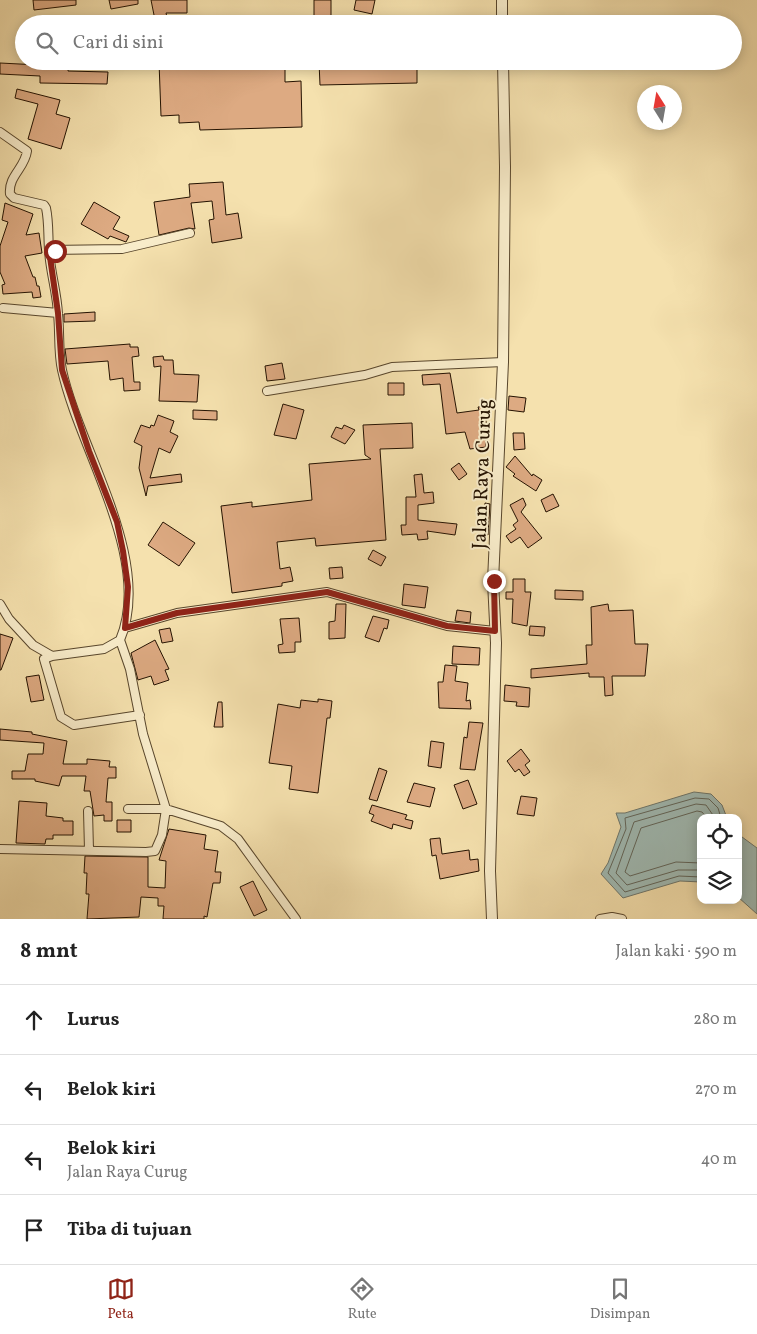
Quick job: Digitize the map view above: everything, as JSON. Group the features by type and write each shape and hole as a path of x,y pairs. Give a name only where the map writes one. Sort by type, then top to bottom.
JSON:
{"street":[{"path":"502,0 502,15"},
{"name":"Jalan Raya Curug","path":"492,919 490,871 495,631 494,581 503,362 505,177 503,70"},
{"path":"0,132 27,151 23,166 11,180 10,194 14,198 44,205 49,222 49,250 58,313 62,370 89,451 108,497 121,541 128,587 125,628 120,640 130,669 143,734 166,808 162,835 155,850 146,852 0,849"},
{"path":"49,250 122,249 190,234"},
{"path":"3,308 58,313"},
{"path":"267,391 365,375 392,367 503,362"},
{"path":"125,628 177,613 327,592 447,626 495,631"},
{"path":"0,604 9,619 33,645 52,656"},
{"path":"120,640 98,650 52,656 44,659 61,717 66,722 74,725 140,715"},
{"path":"128,809 166,808 221,826 238,839 296,919"},
{"path":"88,811 89,850"},
{"path":"600,919 612,917 622,919"}],"water":[{"path":"694,792 711,794 722,805 725,814 697,814 697,882 680,881 623,898 601,874 608,863 621,827 616,813 625,813"},
{"path":"742,837 757,848 757,914 742,901"}],"building":[{"path":"33,0 76,0 76,5 34,10"},
{"path":"109,0 138,0 138,4 111,9"},
{"path":"151,0 187,0 187,13 154,15"},
{"path":"314,0 331,0 331,15 314,15"},
{"path":"356,0 375,0 372,14 354,10"},
{"path":"0,63 15,64 15,70 108,72 107,84 40,83 40,76 0,74"},
{"path":"159,70 285,70 285,82 301,81 302,127 200,130 199,122 179,123 179,115 161,116"},
{"path":"319,70 417,70 417,83 320,85"},
{"path":"17,89 60,100 56,114 70,118 61,149 28,139 38,104 15,98"},
{"path":"223,182 226,215 238,213 242,238 212,243 209,220 214,219 212,201 191,203 195,229 189,228 159,235 154,202 190,197 189,184"},
{"path":"94,202 120,217 113,229 129,236 126,242 110,236 108,239 81,224"},
{"path":"5,203 33,214 26,235 39,233 42,253 25,256 37,286 39,286 41,297 33,298 32,292 3,294 2,285 5,284 0,272 0,246 8,222 2,220"},
{"path":"95,312 95,321 64,322 64,314"},
{"path":"130,344 130,347 138,347 139,356 132,357 134,382 140,382 140,390 124,391 123,378 110,380 108,361 67,364 65,349"},
{"path":"163,356 164,360 173,360 174,374 199,375 197,402 159,401 161,366 154,367 153,357"},
{"path":"282,363 285,379 267,381 265,366"},
{"path":"450,373 457,413 479,410 478,407 486,406 486,447 470,449 465,432 446,434 440,384 423,385 422,375"},
{"path":"388,383 404,383 404,395 388,395"},
{"path":"509,396 526,398 524,412 508,410"},
{"path":"283,404 304,410 296,439 274,435"},
{"path":"193,410 217,411 217,420 193,419"},
{"path":"158,415 174,421 170,432 178,436 170,453 159,448 150,478 181,474 182,482 148,486 146,496 139,468 142,446 134,442 141,425 150,428 151,425 154,426"},
{"path":"412,423 413,448 380,449 386,540 316,546 315,538 277,542 280,569 290,567 293,581 282,583 282,586 232,593 221,506 252,502 252,507 312,500 309,464 371,459 365,455 363,425"},
{"path":"344,425 355,430 345,444 331,437 336,427 342,429"},
{"path":"513,433 524,433 525,449 514,450"},
{"path":"515,456 532,476 533,474 542,480 536,491 513,476 515,474 506,467"},
{"path":"459,463 467,474 459,480 451,469"},
{"path":"422,474 424,493 433,492 434,503 418,505 418,520 457,524 455,535 427,531 428,539 418,540 417,534 402,535 401,525 406,525 406,497 416,497 414,475"},
{"path":"553,494 559,506 546,512 541,500"},
{"path":"523,498 526,505 521,512 542,538 528,548 520,537 511,543 506,536 516,529 513,525 518,521 510,505"},
{"path":"485,503 490,504 488,535 484,535"},
{"path":"163,522 195,543 179,566 148,545"},
{"path":"373,550 386,557 381,566 368,559"},
{"path":"342,567 343,578 330,579 329,568"},
{"path":"513,579 525,579 525,592 531,592 527,626 512,623 513,599 506,599 506,592 513,592"},
{"path":"404,584 428,587 425,608 402,605"},
{"path":"555,590 583,591 583,600 555,599"},
{"path":"336,604 346,604 345,638 329,639 329,622 335,621"},
{"path":"608,604 609,611 633,610 635,644 648,644 645,676 612,676 613,695 605,696 604,677 589,677 589,673 531,678 531,669 587,664 586,645 592,645 591,607"},
{"path":"457,610 471,612 470,623 455,621"},
{"path":"373,616 389,620 387,629 384,628 379,642 365,637"},
{"path":"299,618 301,642 295,642 295,652 279,653 278,645 283,644 280,619"},
{"path":"530,626 545,627 544,636 529,635"},
{"path":"170,628 173,641 162,643 159,630"},
{"path":"0,634 13,638 1,670 0,670"},
{"path":"155,640 169,669 165,670 169,680 154,685 151,676 138,680 131,653"},
{"path":"453,646 480,648 479,665 452,664"},
{"path":"445,665 457,666 455,681 468,683 466,701 470,700 471,709 439,708 438,682 443,682"},
{"path":"39,675 44,700 31,702 26,677"},
{"path":"505,685 530,688 529,707 516,706 517,702 504,701"},
{"path":"318,699 332,701 330,718 327,718 318,793 289,789 292,766 269,763 278,704 300,708 301,700 318,702"},
{"path":"218,702 222,702 223,727 214,727"},
{"path":"469,722 483,723 475,770 460,769 464,737 467,738"},
{"path":"0,729 32,732 32,734 67,741 63,764 87,764 87,759 110,761 109,767 116,767 116,778 108,778 106,802 112,802 112,821 104,821 104,815 94,816 90,791 84,791 86,776 62,776 59,786 35,781 35,779 12,779 12,771 25,771 28,754 43,754 44,743 0,740"},
{"path":"431,741 444,743 441,768 428,766"},
{"path":"521,749 530,761 525,765 530,772 524,776 519,769 515,772 507,761"},
{"path":"379,768 387,771 377,801 369,799"},
{"path":"468,780 477,804 463,809 454,785"},
{"path":"414,783 435,788 430,807 407,802"},
{"path":"521,796 537,798 534,816 517,814"},
{"path":"19,801 47,803 46,816 63,818 63,821 73,821 73,835 53,835 53,839 46,839 45,844 16,843"},
{"path":"372,805 407,815 405,819 413,821 411,829 393,824 392,829 371,821 374,815 369,813"},
{"path":"117,820 131,820 131,832 117,832"},
{"path":"169,829 206,835 204,849 218,851 215,872 221,872 220,883 213,883 207,917 204,916 204,919 163,919 164,906 158,906 158,898 141,897 139,917 87,919 89,894 86,894 87,873 84,873 85,856 148,857 148,887 165,888 166,861 159,860"},
{"path":"440,838 442,854 469,850 470,860 478,859 479,871 440,879 436,855 432,856 430,839"},
{"path":"253,881 267,910 254,916 240,887"}],"route":[{"path":"55,251 49,250 58,313 62,370 89,451 117,522 128,587 125,628 177,613 306,597 327,592 447,626 495,631 494,581"}]}
